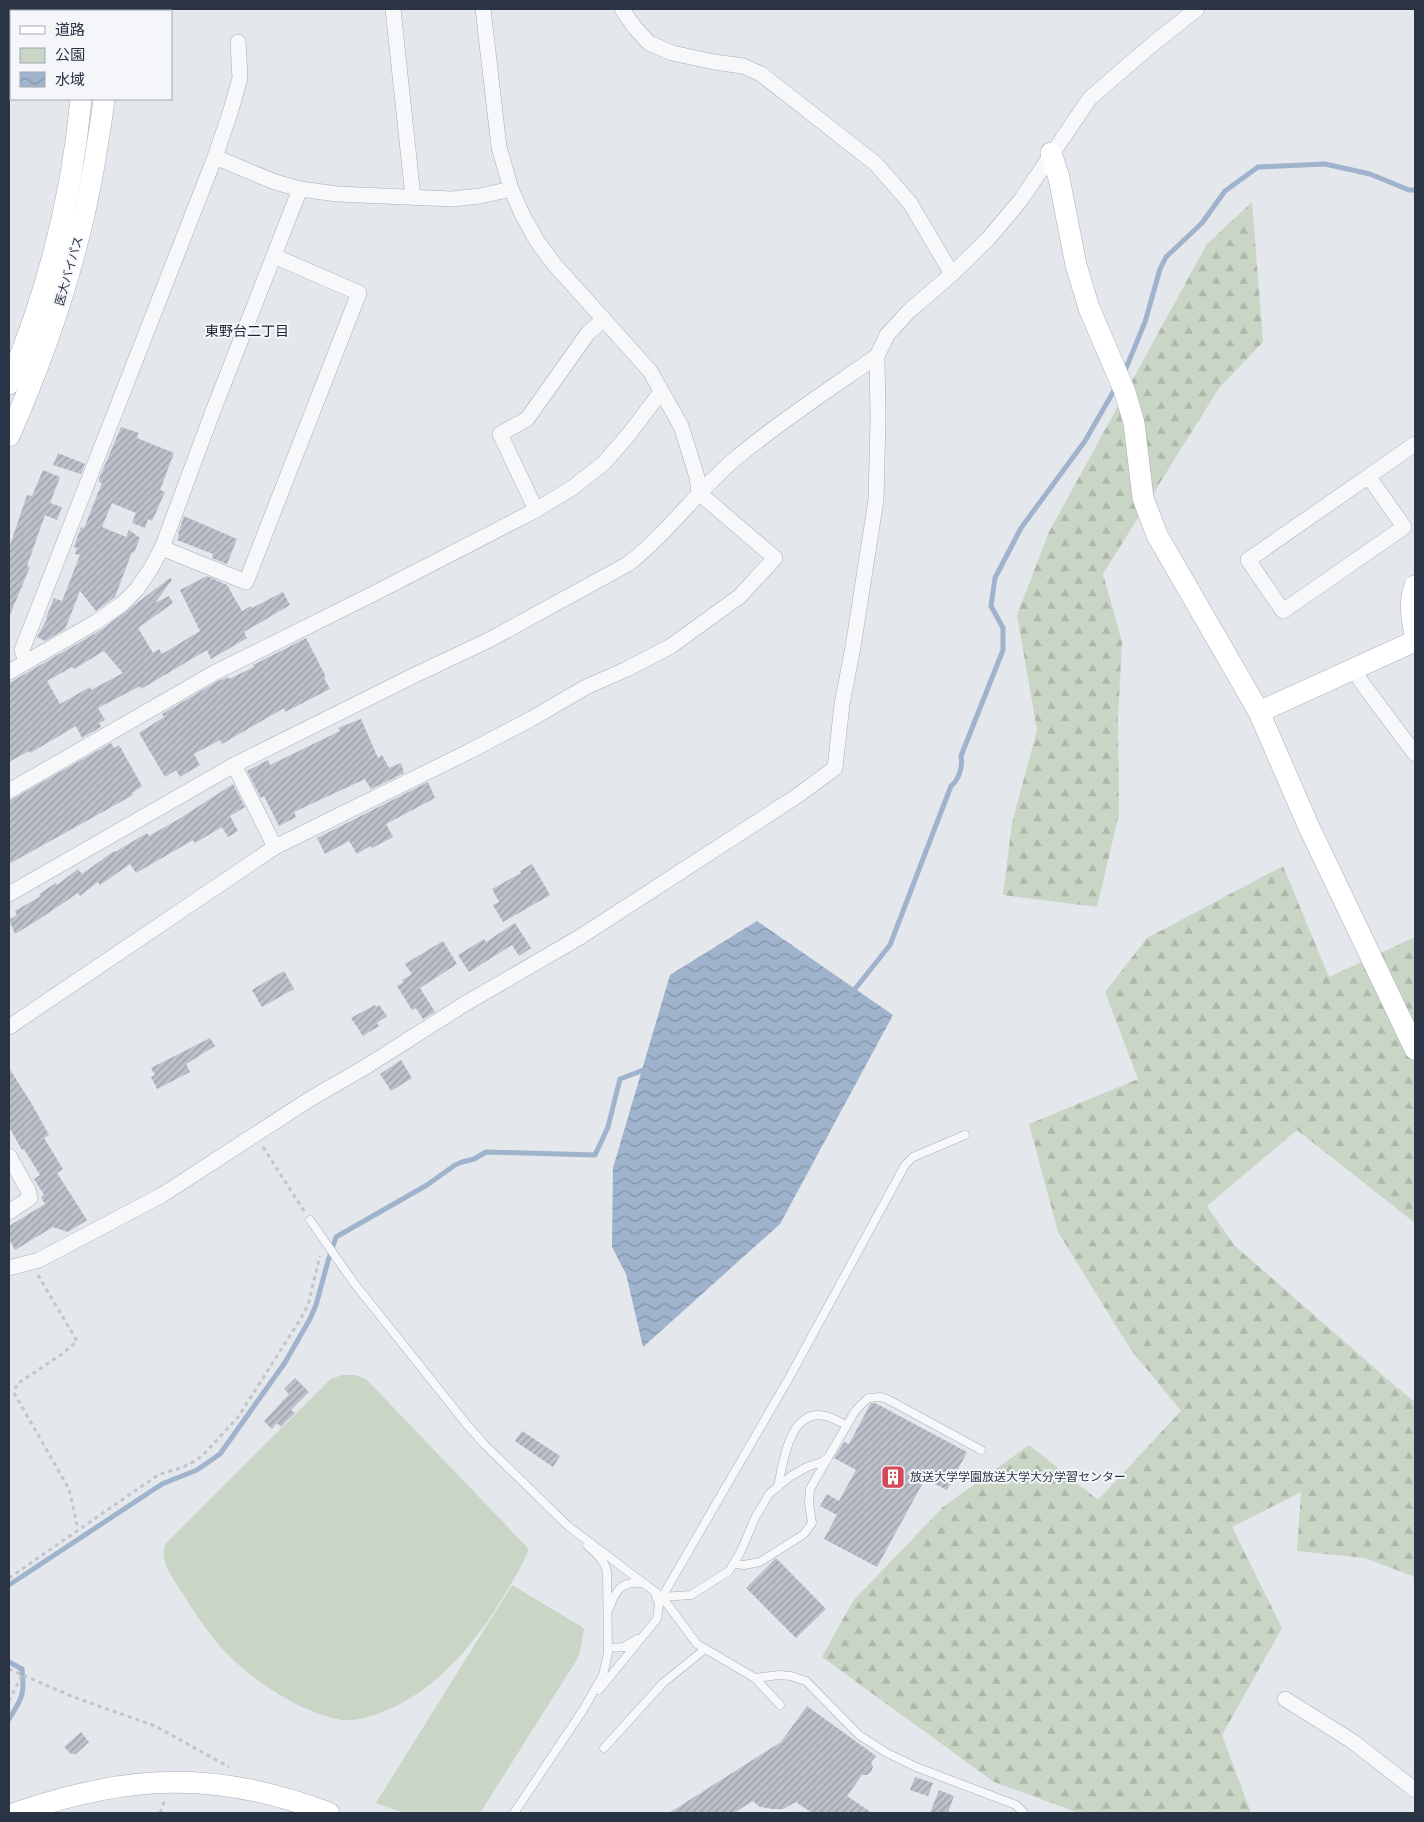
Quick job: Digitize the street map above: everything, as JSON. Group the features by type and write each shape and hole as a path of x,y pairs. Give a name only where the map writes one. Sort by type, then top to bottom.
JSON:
{"street":[{"path":"393,9 413,197"},
{"path":"9,1027 275,847 468,752 532,719 586,688 671,646 740,596 775,558 699,493 697,477 681,426 650,371 554,264 537,241 522,214 511,189 499,146 483,9"},
{"path":"622,9 635,28 649,43 672,53 743,66 761,74 865,155 876,164 910,202 952,274"},
{"path":"9,1268 40,1260 162,1195 256,1136 310,1099 367,1066 463,1004 588,932 789,802 835,768 842,704 853,648 876,500 877,356 887,335 909,311 988,240 1020,201 1090,98 1124,68 1198,9"},
{"path":"26,662 22,650 231,110 240,78 238,42"},
{"name":"医大バイパス","path":"9,384 31,327 58,234 72,166 81,100"},
{"name":"医大バイパス","path":"9,436 38,365 69,275 91,183 104,100"},
{"path":"1051,154 1059,178 1079,273 1089,308 1125,392 1132,415 1143,498 1157,535 1258,712 1308,825 1415,1049"},
{"path":"214,157 275,182 300,189 337,194 452,198 480,196 511,189"},
{"path":"9,672 96,622 122,604 137,589 150,570 162,548 213,411 300,189"},
{"path":"162,548 246,582 359,294 274,256"},
{"path":"536,510 500,434 527,419 588,333 603,320"},
{"path":"9,894 234,765 489,640 628,564 648,549 699,493 734,460 877,356"},
{"path":"9,791 214,673 536,510 572,488 604,464 661,392"},
{"path":"1369,477 1404,528 1283,611 1248,560 1415,444"},
{"path":"1415,586 1411,609 1415,632"},
{"path":"1258,712 1415,641"},
{"path":"1354,669 1415,754"},
{"path":"234,765 275,847"},
{"path":"9,1156 28,1190 30,1198 9,1212"},
{"path":"1285,1699 1352,1741 1415,1790"},
{"path":"16,1813 95,1790 138,1784 196,1782 246,1789 292,1800 329,1813"}],"lane":[{"path":"662,1597 789,1378 905,1165 913,1158 965,1135"},
{"path":"310,1220 354,1282 468,1426 606,1566 608,1648 603,1675 583,1710 514,1813"},
{"path":"734,1564 744,1565 760,1562 804,1534 810,1528 812,1518 809,1503 810,1489 855,1411 868,1398 881,1397 981,1450"},
{"path":"778,1486 787,1444 795,1429 805,1418 828,1416 847,1425"},
{"path":"662,1597 691,1595 729,1571 762,1505 778,1486 807,1467 822,1462 827,1458"},
{"path":"568,1526 662,1597 697,1644 755,1678 780,1705"},
{"path":"583,1710 654,1622 659,1611 658,1598 649,1586 637,1582 628,1584 614,1593 609,1607 608,1624"},
{"path":"608,1648 624,1648 645,1634"},
{"path":"604,1748 663,1683 705,1649"},
{"path":"755,1678 779,1675 791,1676 806,1682 859,1735 887,1753 916,1767 1016,1805 1024,1813"}],"path":[{"path":"256,1136 310,1220"},
{"path":"9,1578 78,1528 155,1477 195,1461 219,1440 248,1403 300,1320 308,1305 321,1252"},
{"path":"30,1262 77,1341 62,1354 17,1384 14,1393 69,1490 78,1528"},
{"path":"9,1669 71,1696 155,1726 235,1770"},
{"path":"9,1701 22,1675"}],"green space":[{"path":"1252,202 1263,342 1219,388 1103,574 1122,642 1118,718 1119,814 1097,907 1003,895 1012,823 1037,730 1017,615 1049,532 1207,244"},
{"path":"1283,866 1329,977 1415,937 1415,1223 1297,1130 1207,1206 1234,1245 1415,1402 1415,1577 1365,1558 1297,1551 1301,1492 1232,1527 1282,1628 1222,1735 1251,1813 1079,1813 994,1782 822,1657 853,1601 943,1507 1029,1445 1098,1500 1181,1411 1131,1350 1058,1232 1029,1124 1138,1079 1105,992 1147,938"},
{"path":"342,1375 355,1375 366,1379 527,1547 528,1551 517,1574 491,1616 478,1635 448,1669 412,1697 392,1708 356,1720 342,1720 308,1709 274,1691 243,1669 218,1644 203,1625 170,1574 164,1556 166,1543 331,1379"},
{"path":"512,1585 584,1629 580,1652 576,1661 480,1813 404,1813 376,1803"}],"water":[{"path":"757,921 893,1015 780,1224 643,1347 626,1274 612,1247 613,1168 670,975"}],"building":[{"path":"121,427 139,433 137,438 174,453 160,490 165,492 152,521 148,519 145,528 132,523 136,513 112,503 102,527 126,537 129,530 140,538 134,553 132,552 115,597 96,611 80,591 65,629 45,641 37,637 47,619 54,598 62,601 80,555 75,554 77,548 74,547 81,527 84,528 102,483 99,482 99,479"},
{"path":"58,453 85,464 81,474 53,465"},
{"path":"43,470 60,477 50,503 62,507 57,520 45,515 27,566 30,567 9,617 9,548 27,495 32,496"},
{"path":"184,516 237,539 227,564 212,558 213,554 177,540"},
{"path":"207,576 227,585 242,611 283,592 290,605 244,632 247,638 211,659 207,650 141,689 140,686 98,708 105,720 99,723 101,727 82,738 76,726 30,753 29,751 9,762 9,683 101,630 170,578 172,580 155,603 169,596 173,603 138,628 153,653 159,649 162,654 200,631 180,590","holes":["104,651 123,673 91,690 90,687 60,704 47,681 72,667 74,669"]},
{"path":"306,638 330,689 285,712 284,708 222,744 220,740 194,754 200,765 180,777 176,770 165,777 139,733 164,717 162,714 218,681 228,677 229,679 254,667 253,665"},
{"path":"361,719 378,758 382,755 389,768 401,763 404,773 371,789 365,779 294,812 296,817 279,826 264,796 261,798 247,771 268,760 270,765 340,731 338,728"},
{"path":"111,743 114,748 119,745 142,786 132,793 133,795 9,864 9,801"},
{"path":"428,782 435,798 386,824 393,837 372,848 370,846 357,854 349,841 325,854 317,838"},
{"path":"233,784 245,807 230,816 238,831 228,837 222,827 195,843 193,840 136,873 130,864 100,885 98,882 80,896 78,893 15,934 9,920 17,915 15,911 41,896 39,894 56,883 57,885 78,869 82,874 114,851 147,833 149,836 179,819"},
{"path":"532,864 550,895 503,922 493,905 499,902 492,889 521,873 520,871"},
{"path":"515,923 531,948 519,956 512,945 469,972 458,955 484,939 486,942"},
{"path":"443,941 457,964 420,988 435,1012 423,1019 416,1008 412,1010 397,986 404,982 402,980 412,974 405,964"},
{"path":"284,971 294,989 262,1007 252,990"},
{"path":"375,1005 376,1007 379,1005 387,1016 377,1023 379,1026 363,1036 351,1018"},
{"path":"210,1038 215,1046 186,1064 190,1072 157,1089 151,1077 155,1075 151,1068"},
{"path":"401,1060 412,1078 391,1091 380,1074"},
{"path":"9,1068 49,1135 44,1138 63,1169 57,1173 87,1220 68,1232 53,1227 15,1250 9,1239 9,1226 45,1204 41,1197 44,1195 34,1179 40,1175 24,1149 22,1150 9,1127"},
{"path":"295,1378 309,1392 291,1410 295,1413 281,1427 277,1423 272,1429 264,1421 289,1394 284,1389"},
{"name":"放送大学学園放送大学大分学習センター","path":"871,1403 875,1403 967,1452 947,1490 925,1479 877,1567 824,1539 837,1515 820,1506 827,1494 839,1501 856,1470 834,1458 844,1442 849,1444"},
{"path":"522,1431 560,1456 553,1467 515,1441"},
{"path":"776,1558 826,1609 796,1638 746,1588"},
{"path":"807,1706 876,1756 871,1762 873,1767 871,1772 867,1775 862,1775 847,1796 872,1813 812,1813 796,1802 783,1809 773,1809 760,1807 753,1801 734,1813 669,1813 781,1742"},
{"path":"81,1732 89,1742 76,1754 71,1754 64,1747"},
{"path":"915,1777 933,1783 928,1796 910,1790"},
{"path":"939,1790 954,1796 948,1813 930,1813"}],"waterway":[{"path":"1124,373 1145,322 1160,269 1166,257 1202,223 1225,191 1258,167 1325,164 1370,174 1409,190 1415,190"},
{"path":"851,994 890,945 951,786 960,772 961,756 1003,650 1003,628 991,606 995,578 1021,528 1085,441 1116,387"},
{"path":"9,1585 162,1484 197,1470 220,1454 284,1364 310,1319 336,1237 427,1185 455,1165 474,1159 486,1152 595,1155 608,1127 620,1079 646,1069"},
{"path":"9,1662 22,1669 23,1685 20,1701 9,1719"}],"place":[{"name":"放送大学学園放送大学大分学習センター","path":"893,1477"}],"district":[{"name":"東野台二丁目","path":"247,331"}]}
